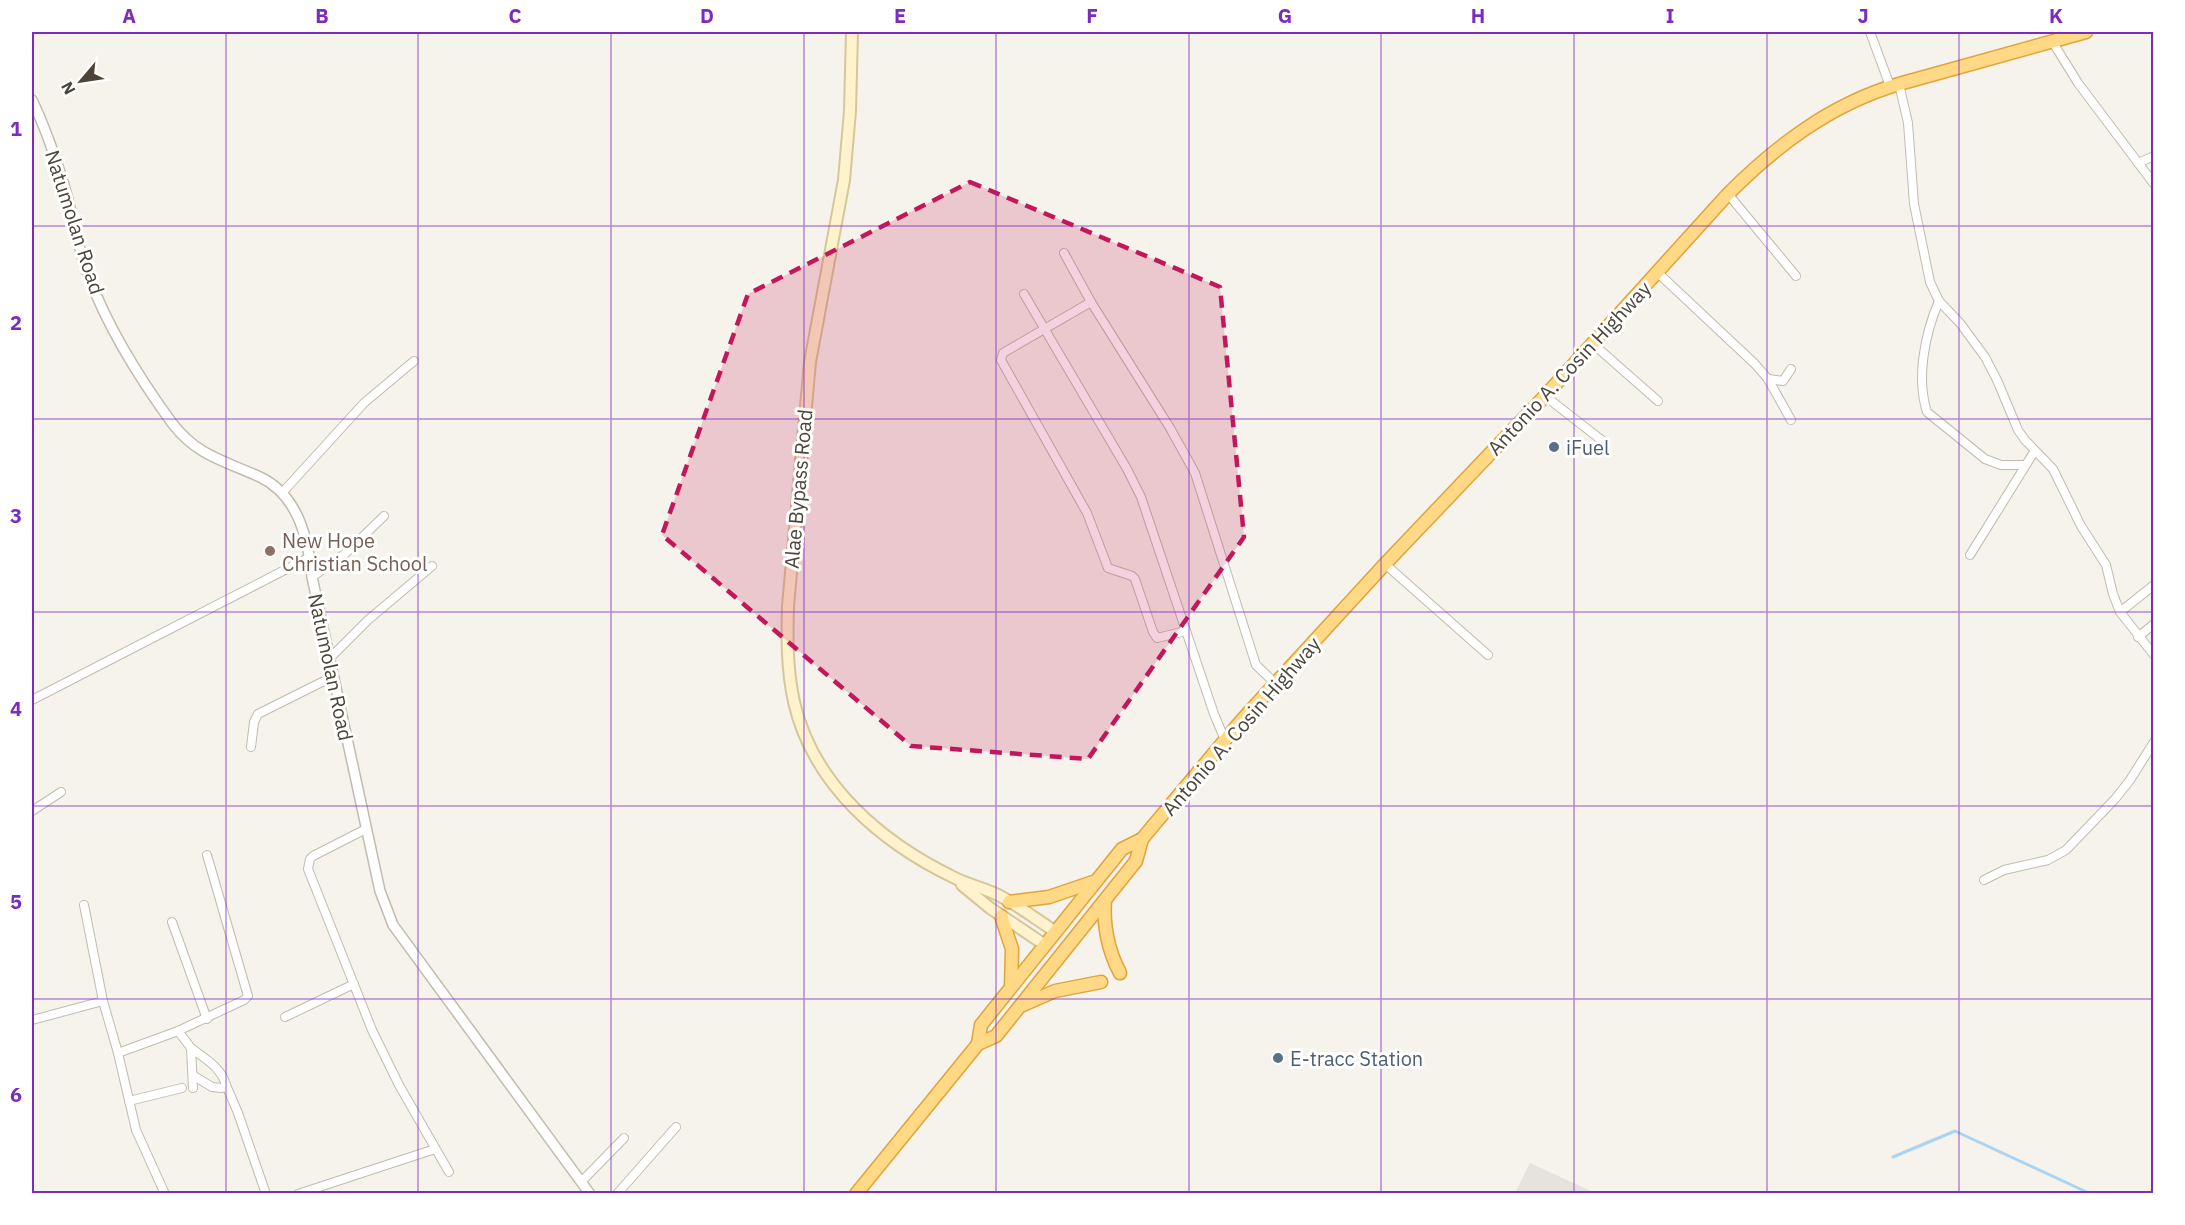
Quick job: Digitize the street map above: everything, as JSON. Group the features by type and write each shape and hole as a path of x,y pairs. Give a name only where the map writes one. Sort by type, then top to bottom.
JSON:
{"highway":[{"name":"Antonio A. Cosin Highway","path":"978,1044 981,1025 1122,849 1142,839 1275,683 1545,396 1728,194 1759,163 1808,126 1847,104 1894,85 2086,32"},
{"name":"Antonio A. Cosin Highway","path":"856,1194 978,1044 996,1036 1020,1007 1136,861 1142,839"},
{"path":"1009,902 1049,897 1097,880"},
{"path":"1105,900 1104,913 1108,944 1120,973"},
{"path":"1001,916 1012,949 1011,989"},
{"path":"1056,932 1071,942"},
{"path":"1046,945 1060,955"},
{"path":"1020,1007 1055,991 1101,982"}],"main road":[{"name":"Alae Bypass Road","path":"852,32 844,180 808,382 788,606 787,647 790,681 795,703 809,741 822,767 842,796 873,827 956,879 998,895 1056,932"},
{"name":"Alae Bypass Road","path":"956,879 1001,916 1046,945"}],"street":[{"path":"1870,32 1908,123 1914,204 1930,282 1939,301 1960,323 1985,357 2018,430 2034,452 2053,469 2081,526 2108,569 2113,594 2120,612 2154,655"},
{"path":"2052,41 2078,83 2154,184"},
{"name":"Natumolan Road","path":"32,100 64,185 89,278 123,347 152,394 176,428 192,444 216,460 267,481 282,493 301,524 310,557 312,577 380,891 393,925 590,1194"},
{"path":"2138,163 2154,156"},
{"path":"1728,194 1797,276"},
{"path":"1064,253 1091,302 1170,428 1195,473 1256,665 1275,683"},
{"path":"1657,272 1755,364 1768,380 1791,420"},
{"path":"1024,294 1127,469 1141,497 1214,714 1225,740"},
{"path":"1939,301 1929,325 1925,343 1924,402 1927,412 1985,459 2001,465 2024,465"},
{"path":"1091,302 1003,352 1002,364 1088,513 1096,531 1105,564 1112,571 1128,574 1135,579 1155,636 1164,638 1186,631"},
{"path":"1592,343 1658,401"},
{"path":"282,493 364,403 414,361"},
{"path":"1768,380 1783,381 1791,369"},
{"path":"1545,396 1604,442"},
{"path":"1970,555 2034,452"},
{"path":"312,577 346,553 384,516"},
{"path":"32,700 310,557"},
{"path":"1385,564 1488,655"},
{"path":"330,658 368,620 432,566"},
{"path":"2120,612 2154,585"},
{"path":"2138,637 2154,624"},
{"path":"251,747 254,722 258,714 334,676"},
{"path":"1984,880 2004,870 2048,860 2066,850 2130,780 2154,742"},
{"path":"32,811 61,792"},
{"path":"366,829 313,856 308,864 372,1030 394,1076 449,1173"},
{"path":"118,1053 207,1019 248,996 207,855"},
{"path":"84,905 103,1001 136,1130 165,1194"},
{"path":"172,922 207,1019"},
{"path":"285,1017 354,984"},
{"path":"32,1020 103,1001"},
{"path":"178,1031 191,1048 215,1066 223,1076 266,1194"},
{"path":"191,1048 193,1088"},
{"path":"194,1076 212,1087 222,1088 226,1085"},
{"path":"129,1101 182,1088"},
{"path":"617,1194 676,1126"},
{"path":"581,1182 624,1138"},
{"path":"303,1193 435,1149"}],"highlighted area":[{"path":"970,182 1220,287 1244,537 1088,759 911,746 662,535 748,294"}],"shaded area":[{"path":"1530,1163 1595,1193 1515,1193"}],"waterway":[{"path":"1893,1157 1955,1131 2091,1194"}],"place":[{"name":"iFuel","path":"1554,447"},
{"name":"New Hope Christian School","path":"270,551"},
{"name":"E-tracc Station","path":"1278,1058"}]}
